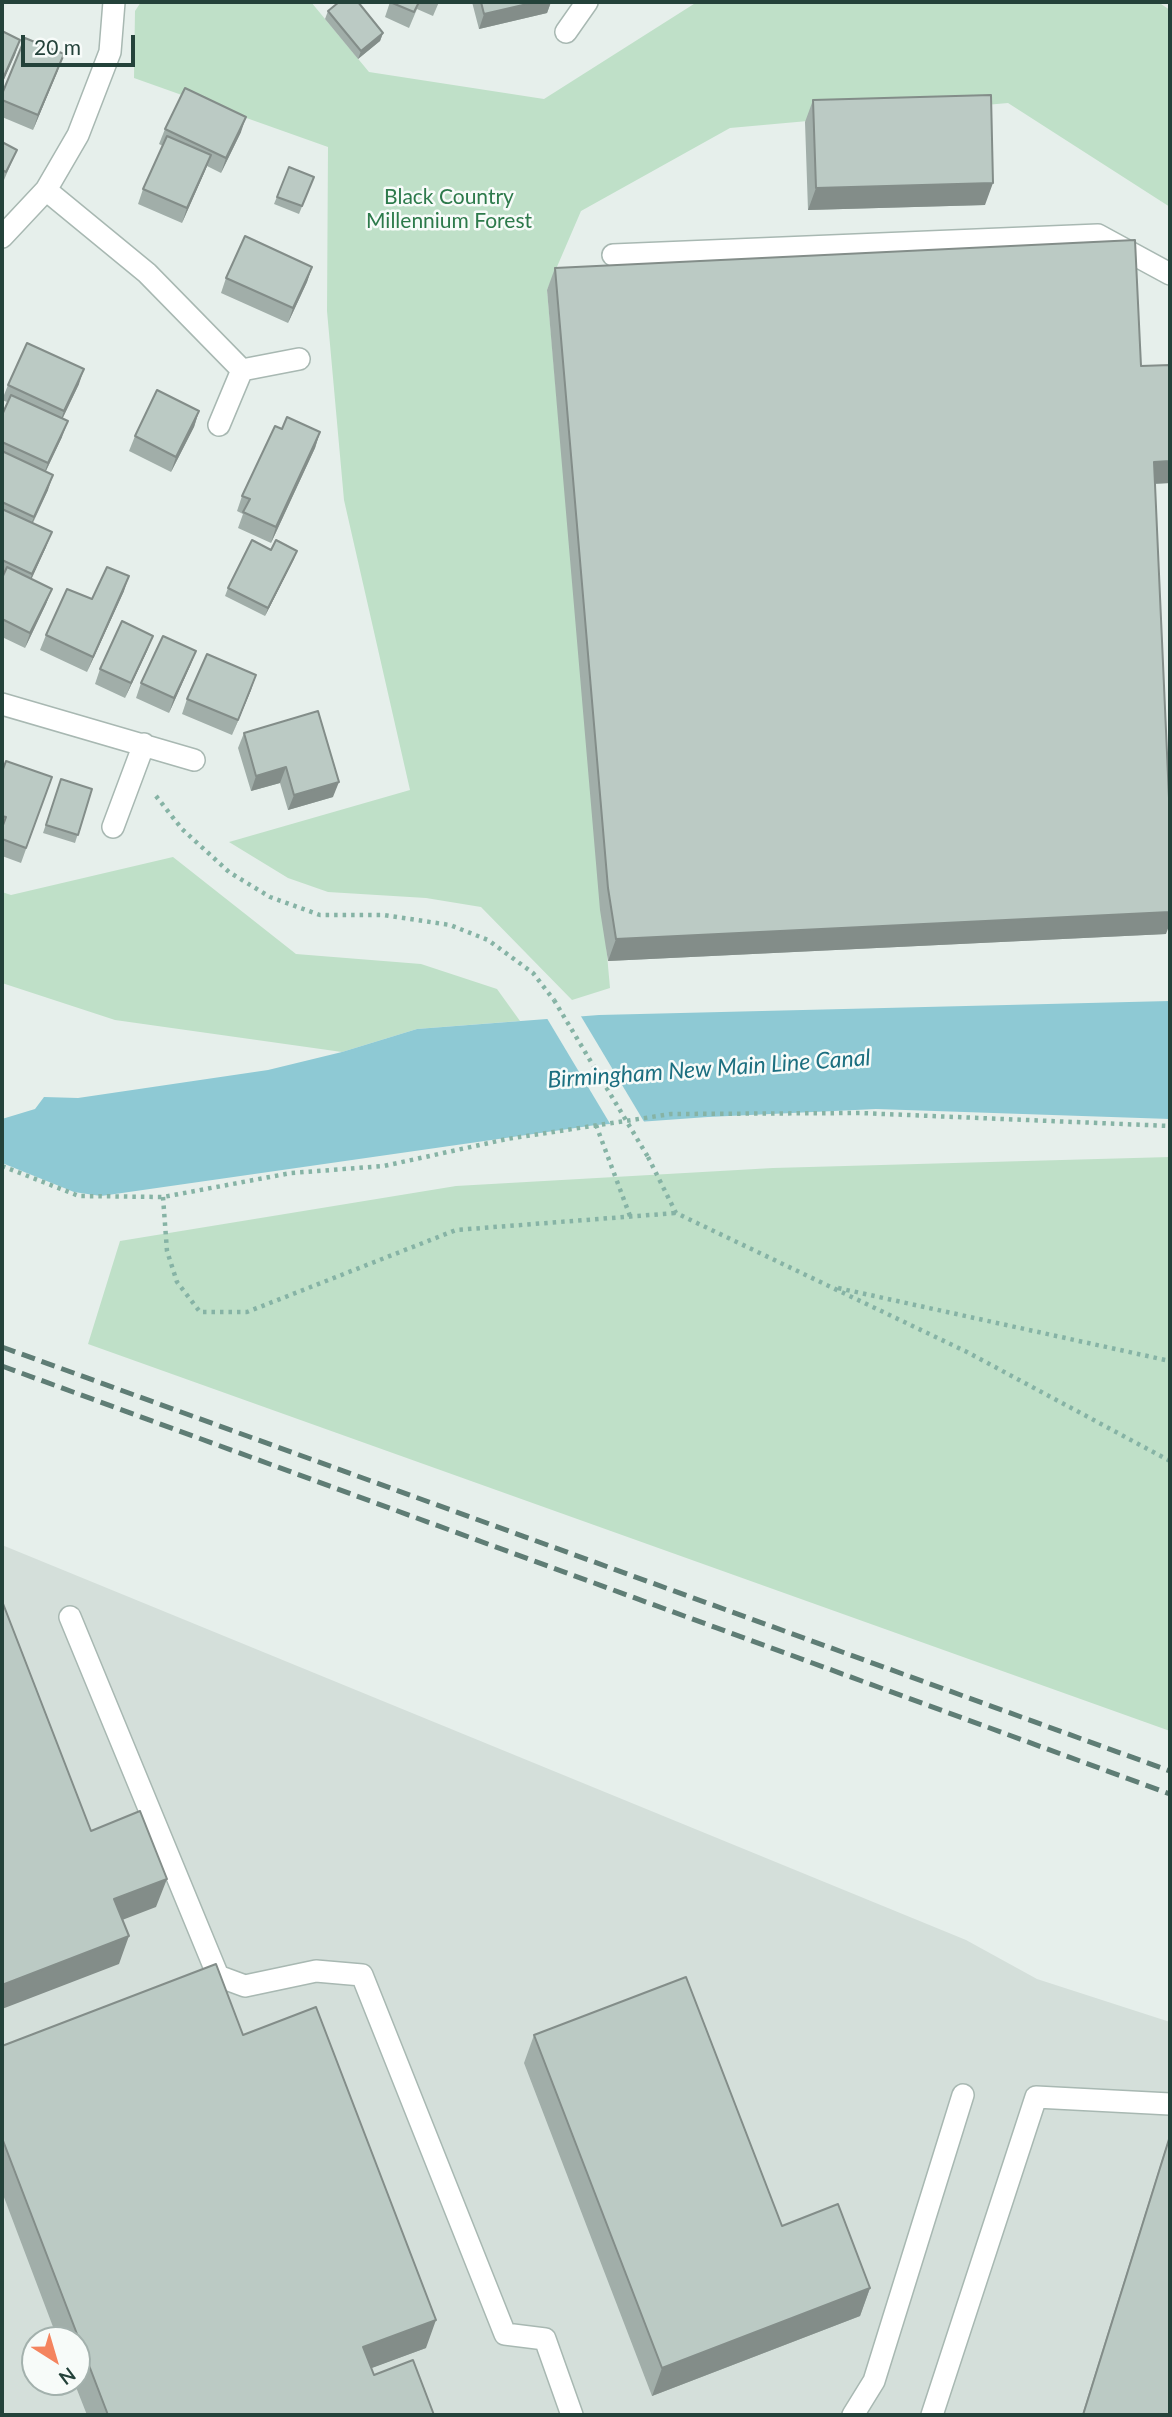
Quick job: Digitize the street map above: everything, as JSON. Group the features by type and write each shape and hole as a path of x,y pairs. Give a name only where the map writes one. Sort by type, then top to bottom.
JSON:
{"street":[{"path":"2,237 46,190 78,135 110,52 114,2"},
{"path":"566,32 587,2"},
{"path":"46,190 147,272 242,370"},
{"path":"613,255 1098,235 1170,274"},
{"path":"242,370 299,359"},
{"path":"219,425 242,370"},
{"path":"2,704 194,760"},
{"path":"113,827 144,744"},
{"path":"70,1617 218,1976 245,1986 316,1971 362,1975 505,2333 545,2339 572,2415"},
{"path":"853,2415 874,2381 963,2095"},
{"path":"932,2415 1036,2097 1170,2104"}],"path":[{"path":"135,769 181,828 229,872 270,897 320,915 383,915 450,925 488,940 533,973 554,1000 648,1157 676,1213"},
{"path":"2,1166 79,1196 163,1197 290,1172 384,1166 507,1139 671,1114 860,1113 1170,1126"},
{"path":"596,1125 630,1216"},
{"path":"163,1197 170,1261 177,1282 200,1312 247,1312 456,1230 676,1213 967,1352 1170,1461"},
{"path":"831,1287 1170,1362"}],"shaded area":[{"path":"2,1545 966,1940 1037,1979 1170,2022 1170,2415 2,2415"}],"green space":[{"name":"Black Country Millennium Forest","path":"141,2 311,2 369,72 544,99 697,2 1158,2 1170,10 1170,207 1008,103 730,128 581,211 547,290 610,988 572,1000 481,907 426,898 328,892 288,878 229,842 410,790 344,500 327,311 328,147 134,78 135,11"},
{"path":"173,857 296,954 421,964 497,989 520,1021 417,1029 342,1052 115,1020 2,983 2,892 11,895"},
{"path":"1170,1157 1170,1731 88,1344 120,1241 456,1186 773,1168"}],"water":[{"name":"Birmingham New Main Line Canal","path":"1170,1001 1170,1119 876,1109 596,1125 101,1196 74,1192 2,1163 2,1119 35,1109 44,1097 78,1098 268,1070 342,1052 417,1029 599,1015"}],"pier":[{"path":"579,1013 646,1125 612,1127 545,1015"}],"building":[{"path":"339,2 358,2 383,33 361,51 328,11"},
{"path":"390,2 419,2 414,12"},
{"path":"481,2 536,2 484,14"},
{"path":"2,31 20,40 2,81"},
{"path":"25,38 64,54 38,115 2,100"},
{"path":"185,88 246,117 226,158 165,129"},
{"path":"991,95 993,183 816,188 813,100"},
{"path":"167,136 211,155 187,208 143,189"},
{"path":"2,142 17,150 6,172 2,170"},
{"path":"289,167 314,177 302,206 277,197"},
{"path":"245,236 312,267 293,308 226,278"},
{"path":"1135,240 1141,366 1170,365 1170,461 1154,462 1170,820 1170,912 616,939 608,888 555,268"},
{"path":"27,343 84,369 64,411 8,385"},
{"path":"157,390 199,411 176,457 135,436"},
{"path":"11,395 68,421 48,463 2,442 2,415"},
{"path":"287,417 320,432 276,527 243,512 250,499 242,496 275,426 282,429"},
{"path":"2,451 53,475 34,517 2,502"},
{"path":"2,509 52,532 32,574 2,560"},
{"path":"252,540 271,550 276,540 297,551 268,608 228,588"},
{"path":"7,567 52,589 30,633 2,619 2,578"},
{"path":"107,567 129,576 93,657 46,635 67,589 92,599"},
{"path":"122,621 153,636 131,683 100,669"},
{"path":"163,636 196,651 174,698 141,683"},
{"path":"207,654 256,675 238,720 187,699"},
{"path":"318,711 339,782 294,795 286,767 256,776 244,733"},
{"path":"6,761 52,777 26,848 2,839 6,817 2,816 2,772"},
{"path":"61,779 92,789 78,835 46,825"},
{"path":"2,1601 91,1831 140,1811 167,1879 114,1899 129,1936 2,1985"},
{"path":"216,1964 243,2035 316,2007 436,2320 363,2347 374,2375 413,2360 434,2415 108,2415 91,2371 91,2326 74,2326 2,2138 2,2046"},
{"path":"686,1977 782,2226 838,2204 870,2288 662,2368 534,2035"},
{"path":"1170,2136 1170,2415 1083,2415"}],"railway":[{"path":"2,1347 1170,1771"},
{"path":"2,1366 1170,1794"}]}
